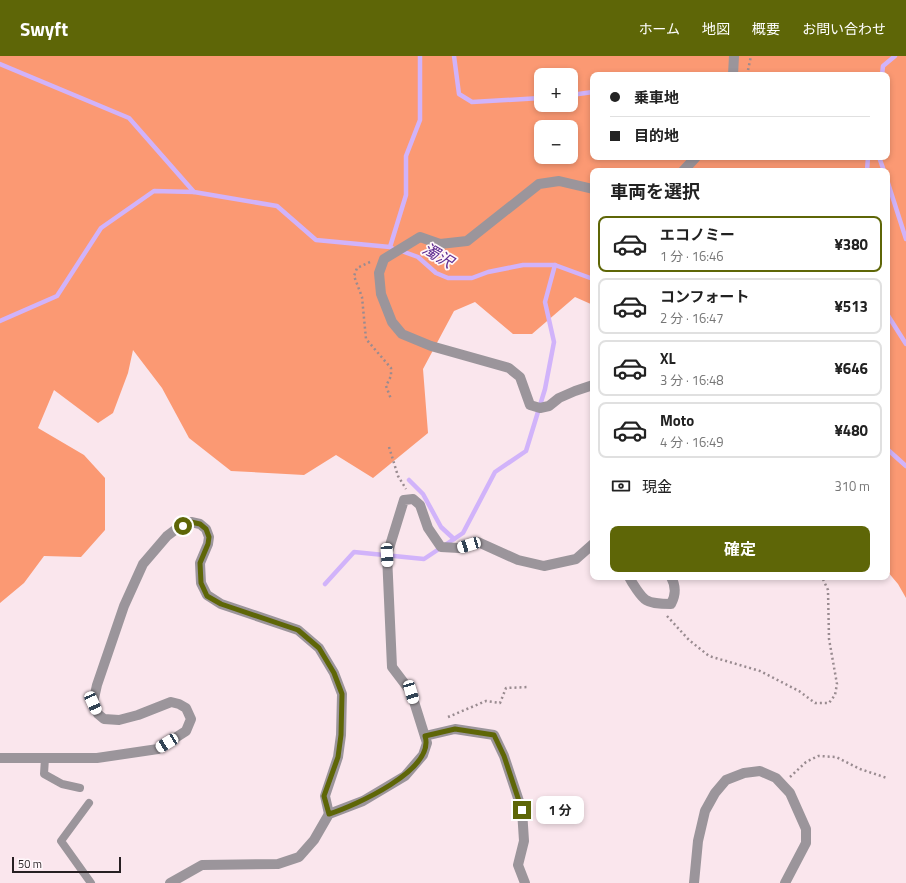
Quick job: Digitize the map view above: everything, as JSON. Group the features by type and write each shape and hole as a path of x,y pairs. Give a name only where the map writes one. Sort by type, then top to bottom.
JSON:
{"street":[{"path":"733,72 734,56"},
{"path":"686,168 693,160"},
{"path":"590,188 559,181 539,184 467,241 440,244 420,237 387,258 379,273 381,294 392,322 402,334 432,346 509,368 520,377 530,404 540,408 549,406 559,398 590,386"},
{"path":"170,883 202,864 278,864 298,856 314,840 329,814 363,800 405,776 423,755 427,743 411,692 392,667 387,555 404,500 413,499 420,505 428,528 441,547 459,548 478,542 518,560 544,566 576,559 590,547"},
{"path":"0,758 97,758 158,749 186,732 191,719 186,708 179,704 171,702 138,716 119,720 104,719 98,714 93,703 97,685 124,606 143,564 175,530 191,522 200,524 206,529 209,537 208,544 200,563 201,583 207,596 221,604 298,630 319,648 334,673 342,694 341,735 338,757 324,796 329,814"},
{"path":"630,580 645,600 671,604 675,597 673,580"},
{"path":"425,736 455,729 494,735 504,756 522,810 524,841 518,864 525,883"},
{"path":"694,883 698,841 705,812 715,793 726,780 744,773 760,771 776,778 790,793 806,829 806,843 785,883"}],"lane":[{"path":"45,758 44,774 62,784 80,788"},
{"path":"89,804 61,840 91,883"}],"path":[{"path":"747,72 750,56"},
{"path":"387,258 375,260 356,268 354,276 362,297 366,339 391,368 391,376 386,386 391,399"},
{"path":"389,447 398,476 413,499"},
{"path":"654,602 689,640 710,656 760,671 799,691 815,703 829,703 835,695 837,684 829,639 828,590 823,580"},
{"path":"438,733 446,718 486,701 500,703 506,688 530,687"},
{"path":"782,784 806,762 818,756 836,757 860,769 887,778"}],"shaded area":[{"path":"0,56 906,56 906,598 898,584 890,575 890,168 590,168 590,304 575,297 532,334 513,334 475,302 454,311 423,369 428,433 373,478 336,455 304,475 231,471 189,438 162,388 133,350 128,373 113,413 98,423 54,390 38,428 84,455 105,478 105,530 81,557 44,556 24,583 0,603"}],"waterway":[{"name":"濁沢","path":"392,248 390,247 406,195 406,156 420,120 420,56"},
{"path":"454,56 459,94 472,102 534,98"},
{"path":"882,72 883,66 895,56"},
{"path":"0,64 129,118 194,192 277,206 316,240 390,247"},
{"path":"578,94 590,92"},
{"path":"867,168 868,160"},
{"path":"880,160 883,168"},
{"path":"890,189 906,239"},
{"path":"0,321 57,296 101,228 154,191 194,192"},
{"name":"濁沢","path":"399,250 418,257 436,273 448,278 472,278 488,272 523,265 555,265 590,278"},
{"path":"325,584 354,552 424,559 463,533 495,472 526,451 545,389 554,342 545,302 555,265"},
{"path":"890,319 906,344"},
{"name":"濁沢","path":"890,452 906,466"},
{"path":"409,480 423,494 441,527 454,539"}],"route":[{"path":"183,526 191,522 200,524 206,529 209,537 208,544 200,563 201,583 207,596 221,604 298,630 319,648 334,673 342,694 341,735 338,757 324,796 329,814 340,811 363,800 405,776 423,755 427,743 425,736 455,729 494,735 504,756 522,810"}]}
